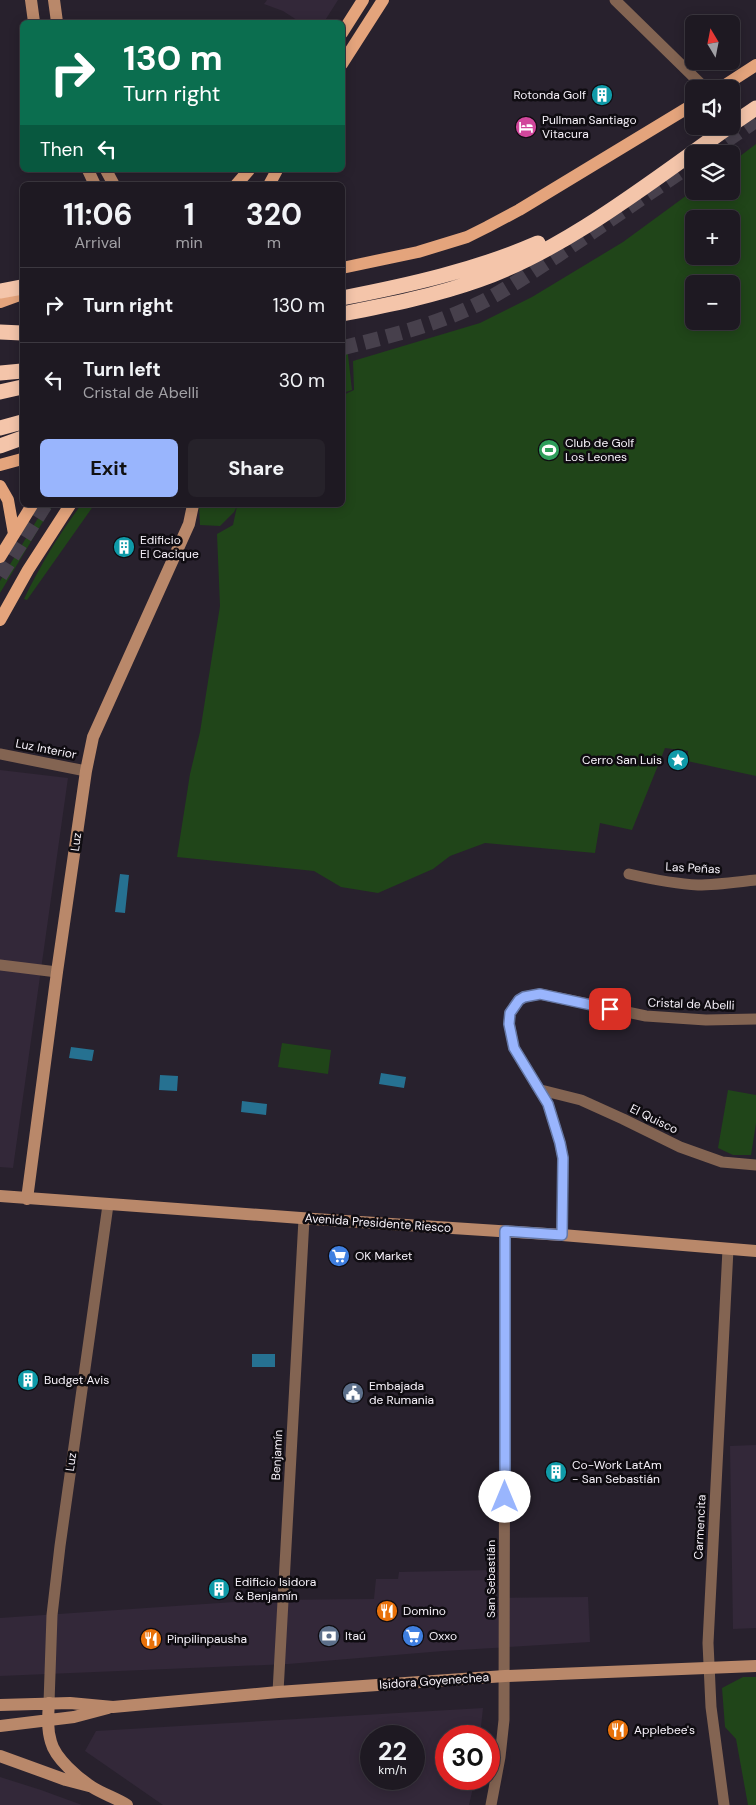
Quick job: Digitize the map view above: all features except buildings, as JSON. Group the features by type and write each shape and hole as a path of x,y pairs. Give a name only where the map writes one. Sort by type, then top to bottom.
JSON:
{"highway":[{"path":"740,120 756,108"},
{"path":"345,313 415,299 480,280 510,268 604,214 718,135"},
{"path":"345,297 394,288 500,258 604,214"},
{"path":"4,295 20,288"},
{"path":"0,332 20,333"},
{"path":"0,373 20,371"},
{"path":"0,392 20,387"},
{"path":"0,428 20,423"},
{"path":"0,446 20,439"}],"main road":[{"path":"345,28 363,0"},
{"path":"345,59 383,0"},
{"path":"733,80 756,65"},
{"path":"345,267 418,252 467,236 487,227 520,210 685,109"},
{"path":"239,182 247,172"},
{"path":"4,295 20,294"},
{"path":"0,465 20,460"},
{"path":"0,486 8,500 14,534"},
{"path":"0,557 31,507"},
{"path":"0,620 28,570 69,507"}],"street":[{"path":"31,0 34,20"},
{"path":"54,0 57,20"},
{"path":"615,0 697,80"},
{"name":"Luz","path":"27,1199 57,972 86,771 93,737 189,524 193,507"},
{"name":"Luz Interior","path":"0,754 86,771"},
{"name":"Las Peñas","path":"628,874 696,885 756,880"},
{"path":"0,965 57,972"},
{"name":"Cristal de Abelli","path":"562,1235 563,1158 555,1123 548,1104 514,1048 510,1034 510,1013 515,1004 524,997 540,994 646,1016 706,1020 756,1019"},
{"name":"El Quisco","path":"541,1090 581,1100 680,1147 722,1162 756,1165"},
{"name":"Avenida Presidente Riesco","path":"0,1196 108,1205 562,1235 756,1251"},
{"name":"Luz","path":"92,1786 66,1765 55,1752 50,1741 48,1721 52,1615 60,1546 108,1205"},
{"name":"Benjamín","path":"278,1692 304,1218"},
{"name":"San Sebastián","path":"491,1805 503,1737 505,1676 505,1231"},
{"name":"Carmencita","path":"724,1805 713,1728 709,1668 711,1590 728,1249"},
{"name":"Isidora Goyenechea","path":"0,1726 74,1717 114,1707 278,1692 505,1676 756,1666"},
{"name":"Isidora Goyenechea","path":"0,1705 49,1703 114,1707"},
{"path":"0,1756 66,1780 92,1786 127,1805"}],"shaded area":[{"path":"267,0 338,0 325,20 297,20 283,11 264,4"},
{"path":"0,770 68,778 13,1168 0,1167"},
{"path":"756,1445 756,1628 733,1629 730,1446"},
{"path":"494,1570 495,1598 588,1597 590,1642 443,1651 288,1664 0,1676 0,1618 265,1600 374,1599 376,1579 398,1579 399,1572"},
{"path":"483,1708 481,1725 435,1725 435,1790 472,1790 469,1805 163,1805 85,1751 96,1731"},
{"path":"0,1777 41,1790 82,1805 0,1805"}],"green space":[{"name":"Club de Golf Los Leones","path":"756,144 756,776 687,761 688,751 665,748 632,830 600,823 595,853 485,843 450,856 433,869 378,893 341,887 314,871 177,857 190,774 200,732 220,606 217,534 233,525 237,507 345,507 345,394 354,390 353,361 480,323 532,297 623,242 685,197 685,200 740,200 740,156"},
{"path":"345,329 352,390 345,392"},
{"path":"45,507 52,507 0,593 0,581"},
{"path":"80,507 93,507 27,600 24,599 50,550"},
{"name":"Club de Golf Los Leones","path":"199,507 236,507 220,526 200,525"},
{"path":"282,1043 331,1050 328,1074 278,1067"},
{"path":"728,1090 756,1095 756,1123 751,1155 733,1155 718,1148"},
{"path":"743,1677 756,1677 756,1805 748,1805 736,1739 725,1727 722,1688"}],"water":[{"path":"120,874 129,875 125,913 115,912"},
{"path":"71,1047 94,1050 92,1061 69,1058"},
{"path":"381,1073 406,1077 404,1088 379,1084"},
{"path":"160,1075 178,1076 177,1091 159,1090"},
{"path":"242,1101 267,1104 266,1115 241,1112"},
{"path":"252,1354 275,1354 275,1367 252,1367"}],"tunnel":[{"path":"720,145 756,120"},
{"path":"345,347 430,324 490,298 555,257 685,169"},
{"path":"0,576 44,507"}],"place":[{"name":"Rotonda Golf","path":"602,95"},
{"name":"Pullman Santiago Vitacura","path":"526,127"},
{"name":"Club de Golf Los Leones","path":"549,450"},
{"name":"Edificio El Cacique","path":"124,547"},
{"name":"Cerro San Luis","path":"678,760"},
{"name":"OK Market","path":"339,1256"},
{"name":"Budget Avis","path":"28,1380"},
{"name":"Embajada de Rumania","path":"353,1393"},
{"name":"Co-Work LatAm - San Sebastián","path":"556,1472"},
{"name":"Edificio Isidora & Benjamín","path":"219,1589"},
{"name":"Domino","path":"387,1611"},
{"name":"Itaú","path":"329,1636"},
{"name":"Oxxo","path":"413,1636"},
{"name":"Pinpilinpausha","path":"151,1639"},
{"name":"Applebee's","path":"618,1730"}],"route":[{"path":"505,1497 505,1231 562,1235 563,1216 563,1158 555,1123 541,1090 514,1048 510,1034 510,1013 519,1000 524,997 540,994 610,1009"}]}
